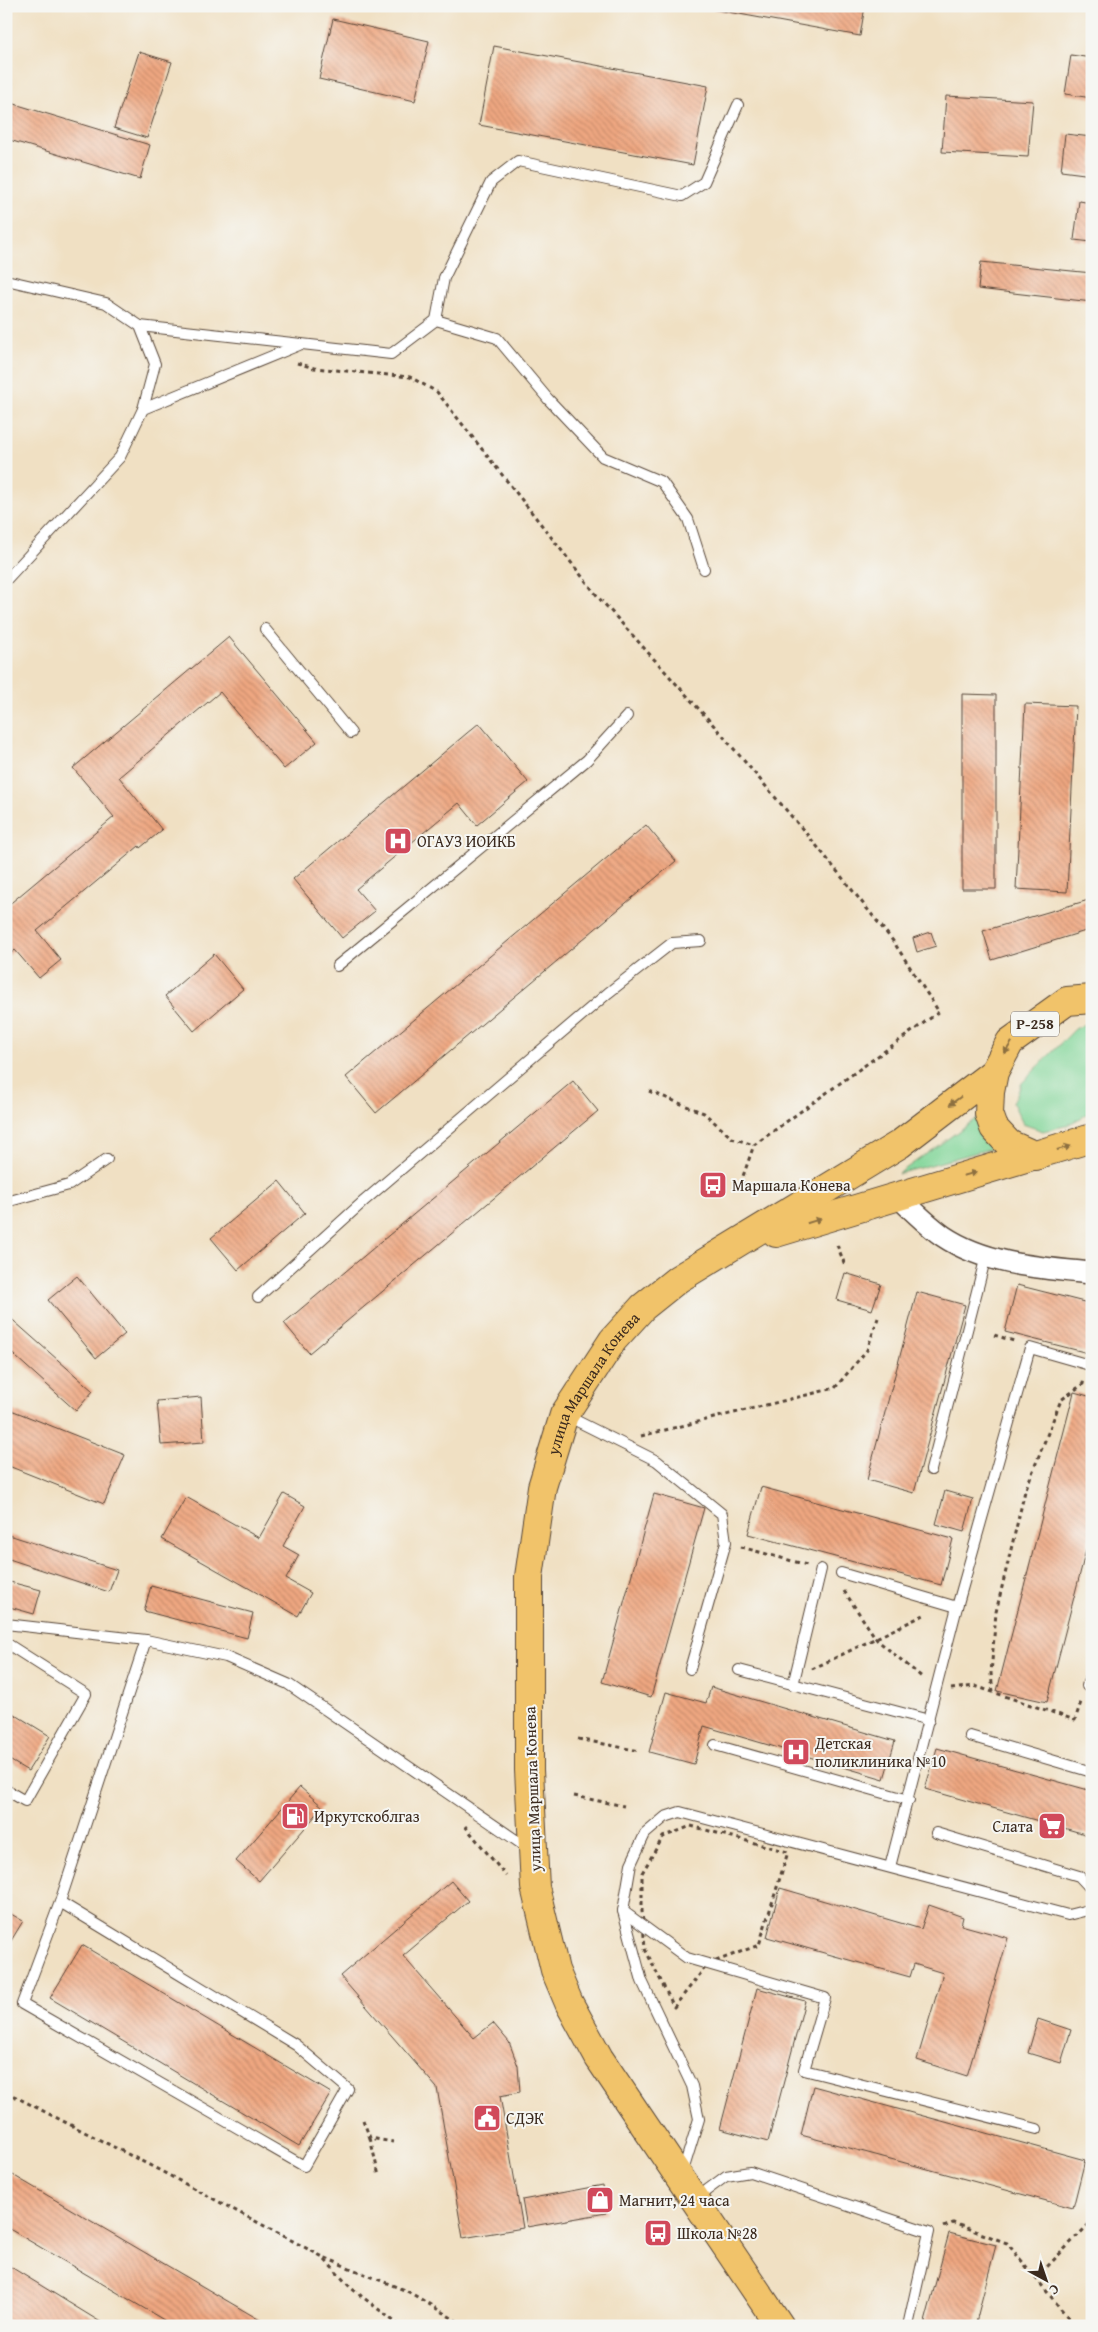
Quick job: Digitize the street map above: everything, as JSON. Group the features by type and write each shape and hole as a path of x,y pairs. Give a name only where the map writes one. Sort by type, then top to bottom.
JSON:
{"main road":[{"name":"Р-258","path":"719,1256 900,1144 994,1072 1010,1042 1067,1001 1092,999"},
{"path":"994,1072 990,1092 989,1114 994,1128 1009,1144 1036,1156"},
{"path":"719,1256 764,1237 897,1195 1036,1156 1092,1138"},
{"name":"улица Маршала Конева","path":"719,1256 678,1279 644,1307 613,1340 564,1415 542,1487 530,1577 529,1770 532,1851 535,1887 544,1929 555,1970 569,2003 599,2058 780,2326"}],"street":[{"path":"897,1195 921,1219 945,1237 986,1256 1043,1268 1092,1273"}],"lane":[{"path":"6,280 106,303 140,326 390,354 436,320 444,278 491,182 518,161 682,196 704,182 738,105"},
{"path":"436,320 497,338 548,399 603,457 662,482 688,519 704,569"},
{"path":"6,580 120,457 143,408 155,364 140,326"},
{"path":"143,408 301,344"},
{"path":"265,629 351,733"},
{"path":"337,966 588,760 627,716"},
{"path":"258,1297 364,1201 608,993 672,943 702,941"},
{"path":"6,1202 69,1185 107,1159"},
{"path":"931,1470 986,1256"},
{"path":"890,1867 909,1800 957,1607 1030,1348 1086,1364"},
{"path":"564,1415 657,1461 722,1514 726,1542 690,1669"},
{"path":"793,1685 821,1569"},
{"path":"841,1573 957,1607"},
{"path":"6,1624 146,1640 226,1657 288,1684 532,1851"},
{"path":"60,1902 296,2045 348,2089 304,2166 22,2004 60,1902 146,1640"},
{"path":"6,1643 86,1694 25,1801 6,1790"},
{"path":"739,1670 929,1720"},
{"path":"1087,1686 1092,1671"},
{"path":"970,1736 1092,1772"},
{"path":"715,1745 909,1800"},
{"path":"908,2326 929,2232 750,2172 726,2176 687,2190 699,2119 692,2086 642,1981 623,1910 631,1864 645,1834 665,1817 680,1812 1068,1915 1092,1909"},
{"path":"936,1833 1078,1876 1092,1890"},
{"path":"623,1910 687,1958 824,1998 804,2070 1037,2129"}],"path":[{"path":"271,356 314,368 410,377 437,392 599,598 716,728 816,845 893,941 939,1012 754,1145 742,1179 743,1186"},
{"path":"649,1091 704,1112 732,1138 754,1145"},
{"path":"837,1245 845,1265"},
{"path":"616,1442 835,1388 867,1350 878,1318"},
{"path":"994,1335 1014,1341"},
{"path":"993,1692 991,1674 996,1612 1025,1491 1061,1400 1083,1384 1086,1364"},
{"path":"726,1542 821,1569"},
{"path":"844,1590 877,1640 921,1676"},
{"path":"815,1669 933,1611"},
{"path":"945,1689 975,1686 1075,1720 1087,1686"},
{"path":"578,1739 640,1751"},
{"path":"574,1796 624,1806"},
{"path":"463,1824 506,1876"},
{"path":"692,1826 788,1852 760,1945 708,1964 674,2007 646,1949 643,1926 642,1873 663,1837 692,1826"},
{"path":"6,2092 323,2257 409,2292 465,2326"},
{"path":"363,2120 370,2138 379,2176"},
{"path":"370,2138 393,2142"},
{"path":"1036,2278 1092,2221"},
{"path":"929,2232 953,2224 1007,2244 1075,2326"},
{"path":"323,2257 351,2288 400,2326"}],"green space":[{"path":"1092,1021 1092,1112 1065,1126 1043,1131 1023,1124 1013,1103 1022,1083 1075,1029"},
{"path":"977,1118 996,1147 898,1174"}],"building":[{"path":"695,6 865,6 860,36"},
{"path":"333,19 429,41 415,101 319,79"},
{"path":"494,46 708,86 693,165 479,125"},
{"path":"139,52 172,62 147,138 114,128"},
{"path":"1071,55 1092,58 1092,98 1065,94"},
{"path":"946,96 1033,101 1028,157 942,152"},
{"path":"8,102 150,145 140,179 6,139"},
{"path":"1065,134 1092,137 1092,175 1061,171"},
{"path":"1079,201 1092,203 1092,242 1074,240"},
{"path":"981,262 1092,273 1092,302 978,289"},
{"path":"229,637 317,742 284,769 220,692 119,777 162,830 140,848 139,846 37,931 61,960 39,978 15,950 8,956 6,955 6,907 114,817 73,768"},
{"path":"962,694 996,695 996,889 962,889"},
{"path":"1025,704 1076,706 1067,892 1016,889"},
{"path":"479,723 528,782 477,825 459,803 356,889 375,911 342,938 293,879"},
{"path":"646,825 676,861 376,1113 346,1077"},
{"path":"1092,899 1092,929 992,960 983,931"},
{"path":"931,932 936,946 917,952 913,938"},
{"path":"214,954 243,989 194,1031 165,996"},
{"path":"573,1081 598,1111 309,1353 284,1323"},
{"path":"279,1181 305,1213 238,1270 211,1238"},
{"path":"845,1273 881,1284 872,1310 837,1300"},
{"path":"77,1276 125,1334 96,1358 48,1300"},
{"path":"1017,1285 1092,1304 1092,1354 1005,1332"},
{"path":"917,1292 965,1305 914,1493 867,1480"},
{"path":"6,1314 93,1391 76,1411 6,1348"},
{"path":"1074,1392 1092,1397 1092,1527 1047,1702 997,1691"},
{"path":"201,1397 204,1442 161,1445 157,1401"},
{"path":"6,1408 125,1455 104,1504 6,1465"},
{"path":"761,1487 953,1539 941,1585 748,1534"},
{"path":"945,1491 973,1499 964,1532 936,1524"},
{"path":"284,1494 305,1506 283,1546 299,1555 286,1579 311,1593 298,1616 162,1539 186,1497 259,1538"},
{"path":"654,1494 704,1508 651,1697 602,1682"},
{"path":"6,1534 117,1570 109,1592 6,1558"},
{"path":"6,1581 41,1590 34,1614 6,1606"},
{"path":"151,1586 253,1613 247,1638 144,1611"},
{"path":"711,1687 895,1741 884,1779 704,1726 694,1764 649,1752 666,1692 706,1703"},
{"path":"6,1709 50,1736 28,1771 6,1758"},
{"path":"937,1748 1092,1791 1092,1836 925,1789"},
{"path":"300,1787 323,1807 259,1881 236,1861"},
{"path":"451,1881 468,1901 403,1956 474,2038 493,2023 509,2042 518,2066 520,2092 500,2096 523,2228 463,2238 437,2088 340,1976"},
{"path":"780,1888 921,1929 929,1905 963,1917 961,1925 1008,1938 967,2076 917,2060 943,1973 914,1964 910,1977 767,1937"},
{"path":"6,1911 23,1921 6,1949"},
{"path":"82,1945 331,2093 299,2146 50,1998"},
{"path":"757,1988 805,2001 768,2142 720,2129"},
{"path":"1038,2019 1071,2030 1061,2063 1028,2053"},
{"path":"813,2086 1085,2160 1073,2208 801,2135"},
{"path":"6,2171 270,2326 174,2326 6,2227"},
{"path":"603,2185 606,2213 527,2227 522,2200"},
{"path":"949,2233 996,2245 975,2326 924,2326"},
{"path":"6,2264 107,2326 18,2326 6,2319"}],"place":[{"name":"ОГАУЗ ИОИКБ","path":"398,841"},
{"name":"Маршала Конева","path":"713,1185"},
{"name":"Детская поликлиника №10","path":"796,1752"},
{"name":"Иркутскоблгаз","path":"295,1816"},
{"name":"Слата","path":"1052,1826"},
{"name":"СДЭК","path":"487,2118"},
{"name":"Магнит, 24 часа","path":"600,2200"},
{"name":"Школа №28","path":"658,2233"}]}
